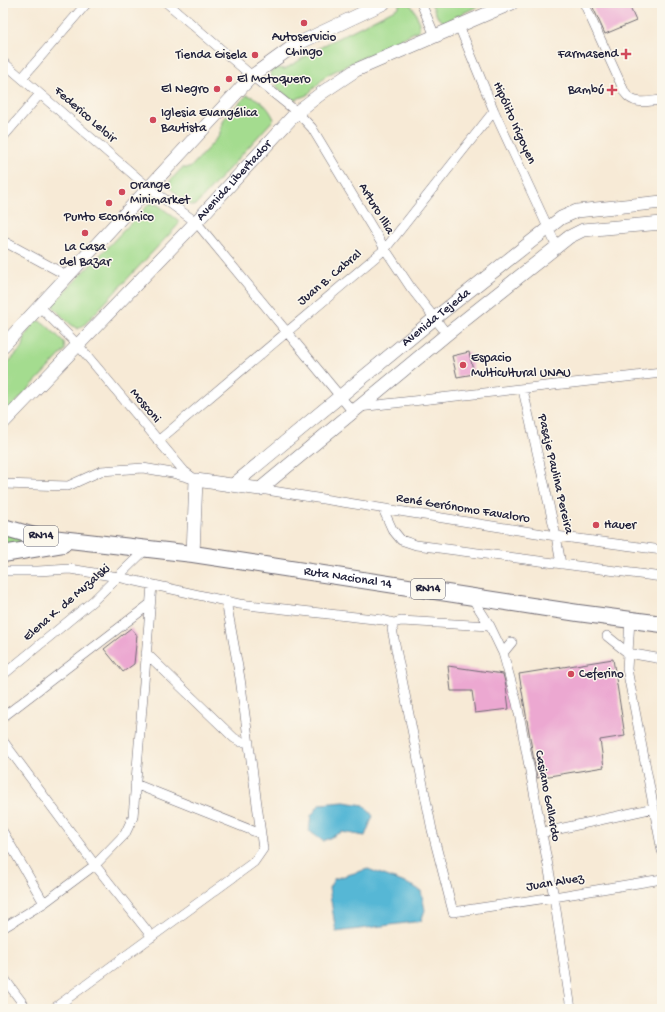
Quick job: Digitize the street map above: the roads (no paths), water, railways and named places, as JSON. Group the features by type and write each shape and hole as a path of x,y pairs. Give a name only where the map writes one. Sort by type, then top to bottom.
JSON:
{"highway":[{"name":"Ruta Nacional 14","path":"3,527 34,536 193,554 662,624"},
{"name":"Ruta Nacional 14","path":"3,554 81,542"}],"main road":[{"path":"3,346 252,76 295,45 384,3"},
{"name":"Avenida Libertador","path":"4,420 196,222 296,112 356,70 512,3"},
{"name":"Avenida Tejeda","path":"233,485 435,318 561,218 577,211 662,202"},
{"name":"Avenida Tejeda","path":"260,489 447,334 569,237 583,230 662,222"},
{"path":"193,554 196,480 260,489"}],"street":[{"path":"22,78 87,3"},
{"name":"Arturo Illia","path":"168,3 296,112 312,128 385,249 411,288 447,334"},
{"path":"421,3 435,36"},
{"path":"584,3 625,93 630,99 637,102 662,100"},
{"name":"Hipólito Irigoyen","path":"459,26 494,111 557,247"},
{"name":"Federico Leloir","path":"3,62 149,188 196,222 340,396 356,410"},
{"path":"3,136 40,94"},
{"name":"Juan B. Cabral","path":"158,441 385,249 494,111"},
{"path":"3,241 68,276"},
{"name":"Mosconi","path":"39,306 78,345 184,471 196,480"},
{"path":"356,410 662,373"},
{"name":"Pasaje Paulina Pereira","path":"523,390 561,564"},
{"path":"3,484 68,486 101,471 143,468 172,472 196,480"},
{"name":"René Gerónomo Favaloro","path":"260,489 383,510 662,550"},
{"path":"383,510 392,529 402,540 416,545 662,577"},
{"name":"Elena K. de Muzalski","path":"3,675 94,600 146,549"},
{"path":"3,571 70,569 118,577 239,604 383,620 394,623 401,621 490,626"},
{"path":"3,928 44,903 95,865 125,834 133,816 152,585"},
{"name":"Casiano Gallardo","path":"471,596 490,626 503,653 517,703 554,897 572,1009"},
{"path":"54,1009 254,862 263,849 240,678 226,601"},
{"path":"3,716 150,604"},
{"path":"630,620 627,669 662,851"},
{"name":"Juan Alvez","path":"394,623 392,629 432,830 453,912 662,879"},
{"path":"607,636 628,653 662,659"},
{"path":"503,653 512,642"},
{"path":"146,653 234,738 241,742 249,742"},
{"path":"3,741 95,865 152,937"},
{"path":"136,784 261,834"},
{"path":"541,833 654,808"},
{"path":"3,832 44,903"},
{"path":"3,977 27,1009"}],"water":[{"path":"344,802 364,805 373,816 365,836 342,832 323,841 309,831 311,816 320,804"},
{"path":"368,869 413,886 421,891 425,910 421,921 336,932 329,888 334,879"}],"place":[{"name":"Autoservicio Chingo","path":"304,23"},
{"name":"Farmasend","path":"626,54"},
{"name":"Tienda Gisela","path":"255,55"},
{"name":"El Motoquero","path":"229,79"},
{"name":"El Negro","path":"217,89"},
{"name":"Bambú","path":"612,90"},
{"name":"Iglesia Evangélica Bautista","path":"153,120"},
{"name":"Orange Minimarket","path":"122,192"},
{"name":"Punto Económico","path":"109,203"},
{"name":"La Casa del Bazar","path":"85,233"},
{"name":"Espacio Multicultural UNAU","path":"463,365"},
{"name":"Hauer","path":"596,525"},
{"name":"Ceferino","path":"571,674"}]}
